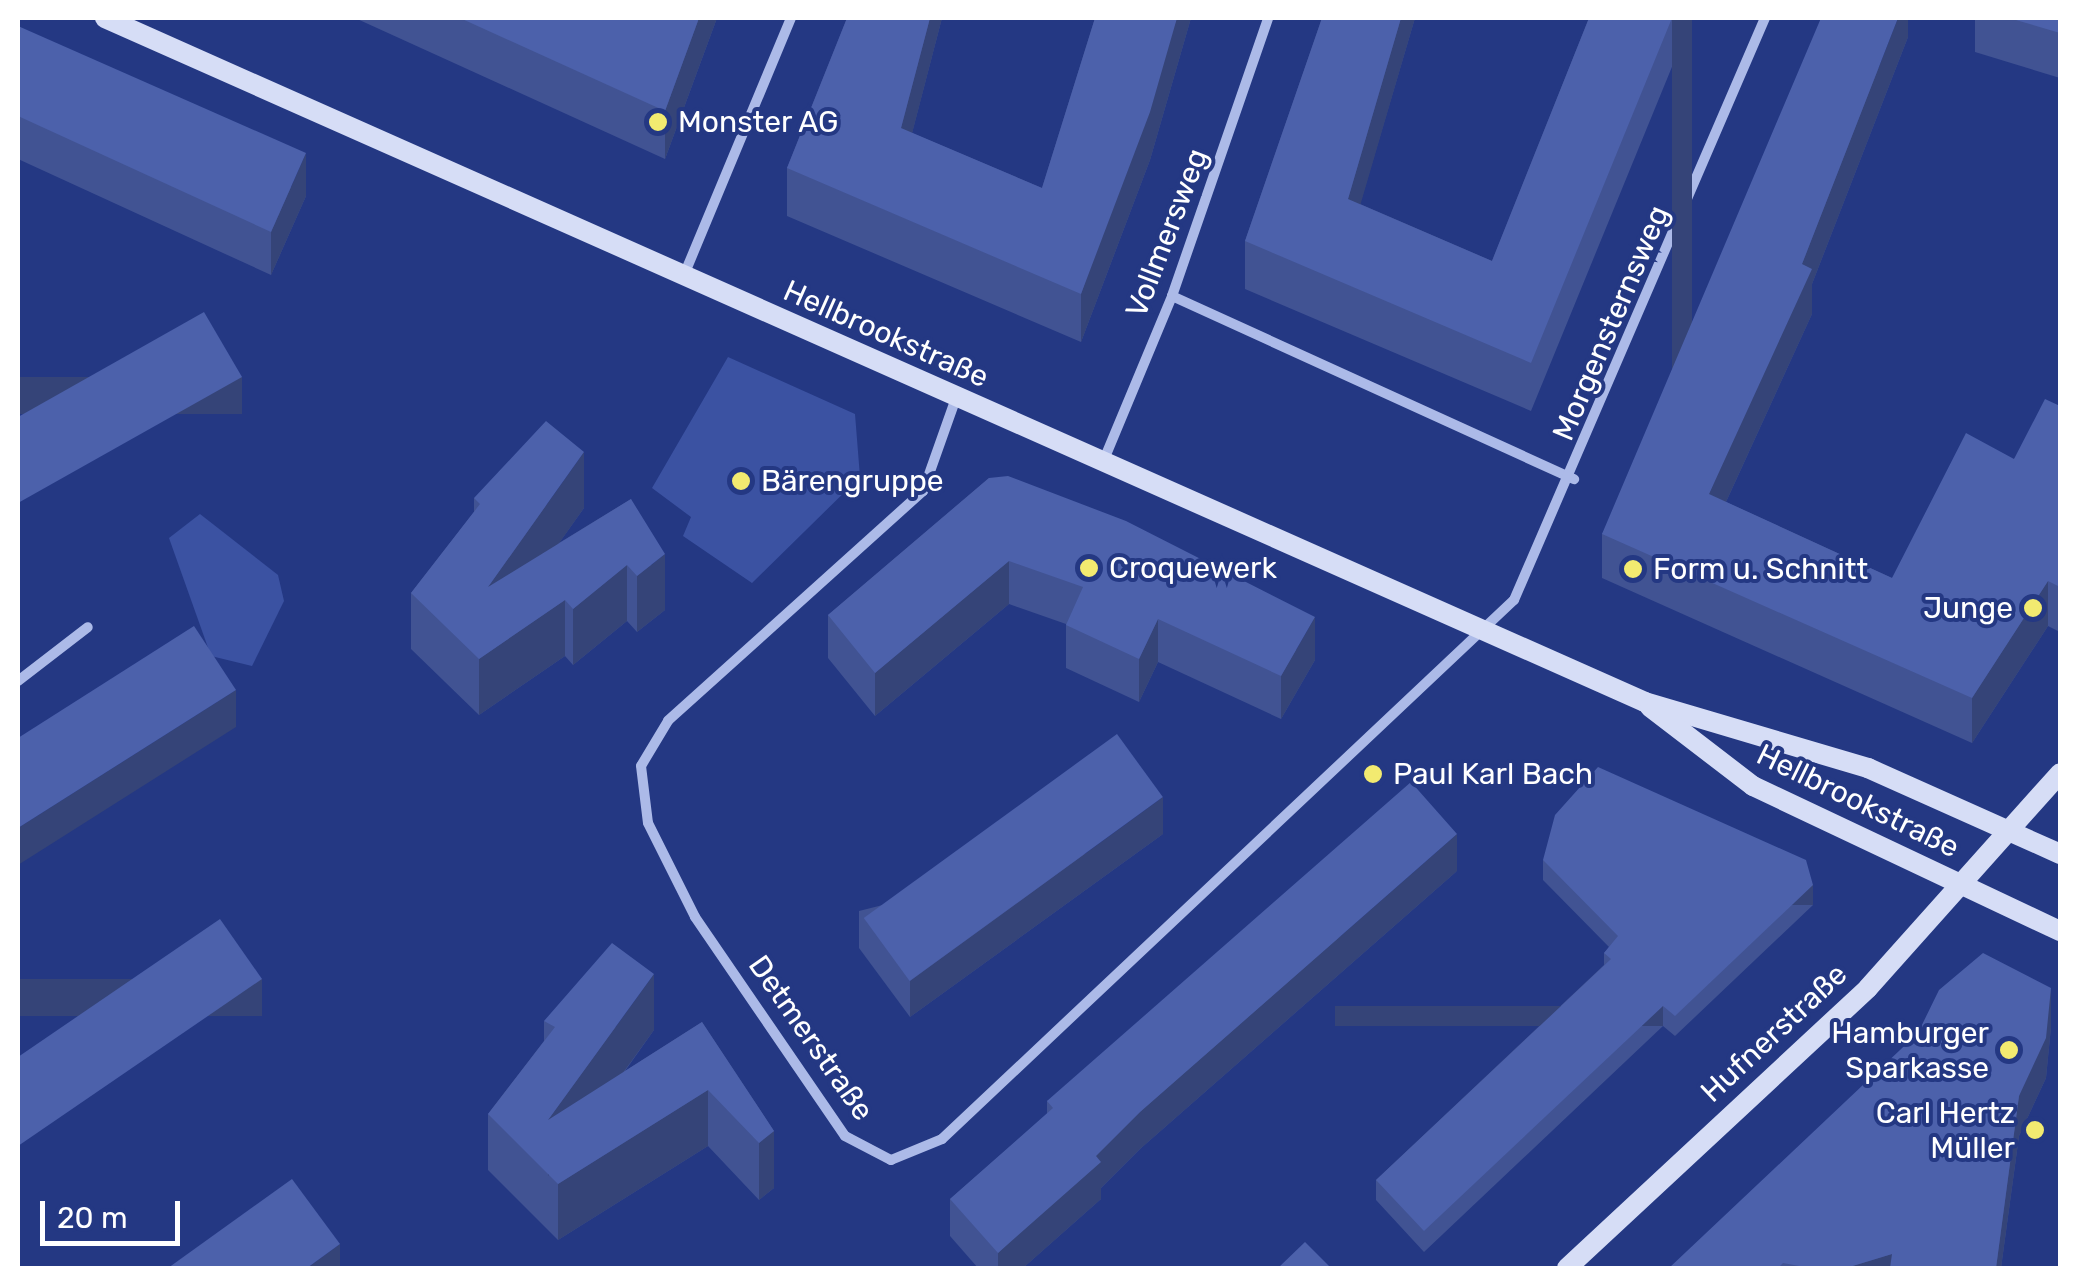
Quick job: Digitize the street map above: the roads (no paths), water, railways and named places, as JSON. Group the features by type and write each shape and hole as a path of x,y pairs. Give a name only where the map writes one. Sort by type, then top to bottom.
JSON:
{"street":[{"name":"Hellbrookstraße","path":"104,18 1645,702 1868,768 2060,854"},
{"path":"684,276 791,18"},
{"name":"Vollmersweg","path":"1103,462 1172,296 1268,18"},
{"name":"Morgensternsweg","path":"1477,630 1514,600 1574,479 1766,18"},
{"path":"1172,296 1574,479"},
{"name":"Detmerstraße","path":"956,398 922,491 668,721 641,766 648,823 695,917 844,1136 875,1153 910,1157 942,1139 1477,630"},
{"path":"18,681 88,627"},
{"name":"Hellbrookstraße","path":"1645,702 1753,786 2060,930"},
{"name":"Hufnerstraße","path":"1567,1268 1868,988 1964,886 2060,773"}],"place":[{"name":"Monster AG","path":"658,122"},
{"name":"Bärengruppe","path":"741,481"},
{"name":"Croquewerk","path":"1089,568"},
{"name":"Form u. Schnitt","path":"1633,569"},
{"name":"Junge","path":"2033,608"},
{"name":"Paul Karl Bach","path":"1373,774"},
{"name":"Hamburger Sparkasse","path":"2009,1050"},
{"name":"Carl Hertz Müller","path":"2035,1130"}]}
